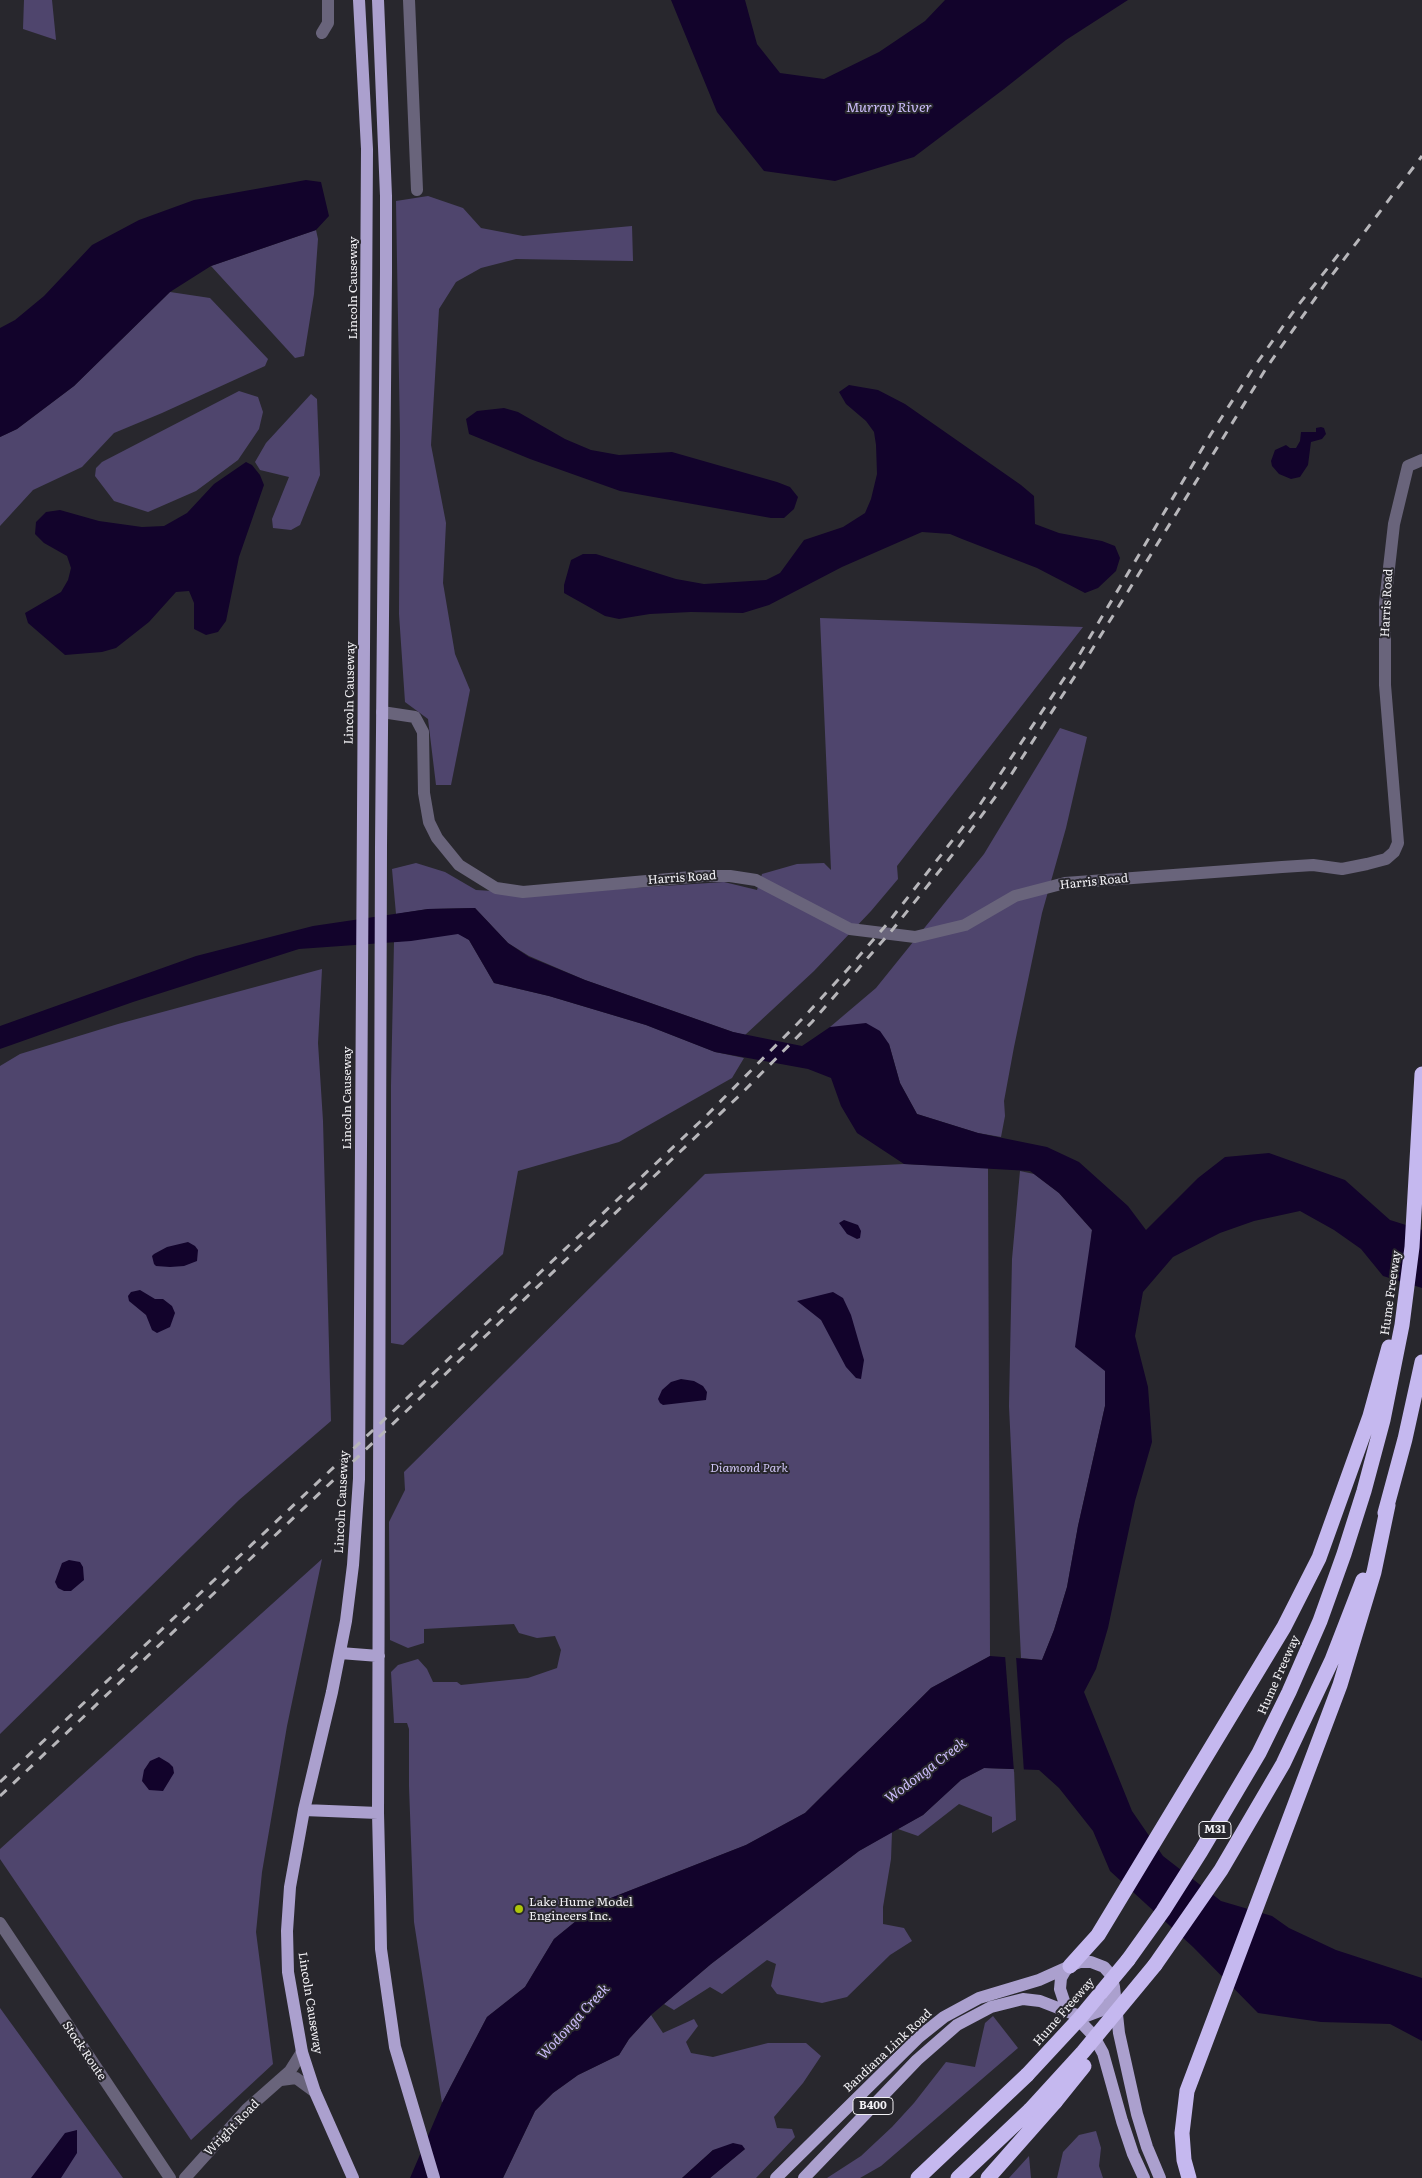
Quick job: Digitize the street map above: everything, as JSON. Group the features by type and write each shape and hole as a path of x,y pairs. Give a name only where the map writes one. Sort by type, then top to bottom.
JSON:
{"highway":[{"name":"Hume Freeway","path":"918,2178 1027,2075 1079,2020 1128,1960 1163,1911 1233,1800 1289,1692 1320,1621 1364,1491 1412,1247 1422,1074"},
{"name":"M31","path":"958,2178 1030,2110 1089,2046 1155,1965 1226,1862 1282,1764 1309,1711 1336,1651 1367,1570 1388,1506 1422,1362"},
{"path":"1069,1967 1098,1935 1262,1666 1319,1558 1370,1416 1386,1384"},
{"path":"1189,2178 1184,2160 1182,2133 1188,2091 1326,1724 1374,1572 1388,1506"},
{"path":"988,2178 1055,2102 1108,2035 1155,1965"}],"main road":[{"name":"Lincoln Causeway","path":"353,2177 315,2092 302,2052 288,1972 287,1931 290,1887 304,1810 340,1653 353,1565 359,1479 367,197 367,149 360,0"},
{"path":"378,0 386,196 380,1047 378,1813 381,1949 386,1996 395,2047 434,2178"},
{"path":"363,712 382,712"},
{"path":"340,1653 379,1656"},
{"path":"304,1810 378,1813"},
{"name":"B400","path":"1144,2178 1133,2154 1122,2121 1103,2053 1093,2034 1072,2014 1063,1999 1060,1990 1061,1978 1069,1967 1085,1962 1100,1965 1111,1975 1119,2032 1136,2114 1160,2178"},
{"name":"Bandiana Link Road","path":"776,2178 920,2037 940,2020 979,1998 1039,1980 1069,1967"},
{"name":"B400","path":"804,2178 918,2060 957,2025 991,2007 1023,1999 1048,2003 1072,2014 1084,2017 1100,2012 1112,2000 1114,1987"}],"street":[{"path":"322,33 328,23 328,0"},
{"path":"409,0 417,190"},
{"name":"Harris Road","path":"382,712 415,717 423,732 424,794 429,822 438,838 459,865 496,888 523,892 703,876 730,876 756,880 850,929 915,936 965,925 1015,896 1065,883 1313,865 1342,869 1367,864 1386,859 1394,852 1398,843 1385,684 1385,603 1394,524 1408,466 1422,460"},
{"name":"Stock Route","path":"0,1923 170,2178"},
{"name":"Wright Road","path":"185,2178 247,2110 295,2066 302,2052"},
{"path":"281,2080 296,2078 315,2092"}],"green space":[{"path":"24,0 52,0 56,40 23,29"},
{"path":"428,196 463,208 481,228 523,236 632,226 633,261 516,259 481,268 456,282 439,309 431,445 446,523 443,583 455,654 470,690 451,785 436,785 428,719 405,702 399,614 400,436 396,201"},
{"path":"316,230 318,239 314,294 304,356 295,358 211,266"},
{"path":"170,292 210,298 268,359 265,366 114,433 82,467 33,490 0,526 0,437 17,429 74,386"},
{"path":"239,391 258,397 263,412 259,429 238,460 196,491 148,512 114,501 95,476 96,468 102,462"},
{"path":"311,394 317,399 320,475 300,525 291,530 273,528 272,519 289,477 260,470 255,462 266,443"},
{"path":"820,618 1083,627 897,866 898,879 871,911 814,971 745,1035 585,980 529,956 508,943 475,908 428,909 396,914 392,869 416,863 445,872 476,890 542,894 724,882 757,890 762,874 797,864 824,863 831,870"},
{"path":"1060,728 1087,737 1066,828 1042,913 1004,1101 1005,1116 1001,1137 978,1133 917,1114 900,1083 889,1044 830,1027 876,988 984,854"},
{"path":"458,933 469,940 494,983 549,996 646,1025 715,1052 744,1058 732,1078 619,1142 518,1171 503,1254 403,1345 391,1343 391,1085 394,942"},
{"path":"322,969 318,1043 323,1121 331,1421 239,1500 0,1734 0,1066 20,1054 118,1024"},
{"name":"Diamond Park","path":"904,1164 988,1168 990,1656 931,1688 805,1813 746,1845 598,1903 554,1939 525,1987 487,2017 442,2103 414,1922 409,1729 407,1723 394,1723 391,1672 398,1665 418,1659 427,1669 433,1682 457,1682 461,1685 528,1678 557,1668 561,1650 555,1636 537,1638 519,1633 514,1624 424,1629 424,1643 408,1648 390,1640 389,1522 405,1490 404,1472 705,1174"},
{"path":"1020,1171 1034,1174 1059,1193 1092,1230 1088,1270 1105,1371 1105,1406 1078,1526 1067,1587 1054,1630 1042,1660 1021,1658 1009,1406 1012,1259"},
{"path":"322,1559 287,1726 262,1872 256,1932 273,2064 191,2140 0,1859 0,1849"},
{"path":"984,1768 1014,1769 1016,1820 992,1833 992,1817 959,1804 918,1836 898,1829 923,1815 961,1780"},
{"path":"892,1832 891,1859 883,1907 883,1924 904,1928 912,1941 890,1955 847,1997 822,2003 777,1994 771,1986 776,1964 767,1960 722,1994 710,1987 674,2010 664,2004 711,1964 859,1851"},
{"path":"0,2008 123,2178 0,2178"},
{"path":"651,2015 663,2033 694,2019 698,2026 686,2042 691,2053 713,2057 768,2043 806,2043 821,2056 803,2083 774,2117 777,2128 792,2129 795,2137 756,2178 710,2178 745,2149 713,2150 682,2178 503,2178 535,2111 553,2093 578,2075 619,2055 629,2039"},
{"path":"993,2016 1018,2048 881,2166 860,2178 827,2178 861,2156 892,2127 914,2103 946,2062 975,2067 985,2023"},
{"path":"1096,2131 1101,2148 1099,2166 1103,2178 1057,2178 1063,2152 1079,2135"},
{"path":"1029,2156 1031,2178 1009,2178"}],"water":[{"name":"Murray River","path":"671,0 745,0 757,44 780,73 824,79 879,52 925,21 945,0 1128,0 1066,40 914,157 835,181 764,171 717,112"},
{"path":"306,180 321,182 329,216 316,230 211,266 170,292 74,386 17,429 0,437 0,328 15,320 44,296 92,245 139,220 194,200"},
{"path":"849,385 878,390 905,404 1021,485 1034,496 1035,524 1059,533 1102,541 1115,546 1120,558 1116,571 1098,588 1085,593 1037,568 950,534 922,532 842,567 769,605 743,613 691,612 650,614 619,619 605,616 564,593 564,585 571,560 583,554 596,554 676,579 704,584 766,580 780,573 804,540 843,527 865,513 871,499 877,474 876,445 874,432 866,421 846,404 839,392"},
{"path":"504,408 518,412 565,439 591,450 619,455 672,452 777,482 790,487 798,497 794,509 784,518 771,518 620,491 530,459 469,434 466,419 477,411"},
{"path":"1316,428 1324,428 1326,434 1322,439 1311,442 1308,465 1300,477 1291,479 1279,474 1272,466 1271,461 1275,450 1286,445 1290,448 1296,448 1300,441 1301,432 1316,432"},
{"path":"246,462 252,465 260,475 264,485 239,557 226,621 218,632 206,635 194,629 194,603 189,591 176,592 149,622 116,648 102,652 65,655 28,623 25,613 61,592 68,580 71,568 67,556 44,543 35,534 36,522 46,512 60,510 99,521 142,527 164,526 187,513 214,484"},
{"name":"Wodonga Creek","path":"475,908 508,943 529,957 585,980 733,1032 802,1046 830,1027 866,1023 880,1031 889,1044 900,1083 917,1114 978,1133 1047,1147 1079,1162 1128,1206 1146,1230 1198,1178 1225,1157 1269,1153 1345,1180 1390,1220 1422,1230 1422,1288 1383,1276 1361,1249 1334,1230 1300,1211 1254,1221 1220,1233 1173,1257 1143,1292 1135,1336 1148,1387 1152,1442 1135,1501 1108,1628 1096,1669 1084,1692 1132,1811 1163,1856 1221,1901 1272,1916 1289,1928 1336,1950 1422,1978 1422,2041 1390,2024 1321,2022 1258,2013 1193,1947 1110,1871 1093,1831 1059,1788 1039,1770 984,1768 961,1780 923,1815 859,1851 711,1964 651,2015 629,2039 619,2055 578,2075 553,2093 535,2111 503,2178 410,2178 442,2103 487,2017 525,1987 554,1939 598,1903 746,1845 805,1813 931,1688 990,1656 1042,1660 1054,1630 1067,1587 1078,1526 1105,1406 1105,1371 1075,1347 1092,1230 1059,1193 1030,1171 904,1164 857,1133 841,1106 831,1078 808,1069 715,1052 646,1025 549,996 494,983 469,940 458,934 411,941 299,949 133,1002 0,1049 0,1026 196,956 313,926 428,909"},
{"path":"844,1220 858,1225 861,1231 860,1238 857,1239 847,1234 839,1223"},
{"path":"188,1242 198,1250 197,1261 184,1266 170,1267 156,1266 154,1264 152,1256 154,1254 167,1247"},
{"path":"140,1290 155,1299 163,1299 172,1306 175,1313 170,1327 157,1333 152,1330 146,1315 129,1301 128,1296 131,1292"},
{"path":"833,1292 843,1298 851,1315 864,1360 861,1379 856,1378 846,1367 821,1320 797,1301"},
{"path":"681,1379 694,1381 703,1386 707,1392 706,1400 663,1405 660,1403 658,1399 662,1390 671,1382"},
{"path":"69,1560 80,1562 83,1567 84,1580 71,1591 64,1591 58,1588 55,1582 62,1563"},
{"path":"159,1757 173,1767 174,1773 163,1791 149,1790 142,1781 144,1770 150,1761"},
{"path":"77,2130 77,2153 61,2178 31,2178 65,2133"},
{"path":"733,2143 742,2145 745,2149 710,2178 682,2178 713,2150"}],"pier":[{"path":"1005,1655 1016,1656 1024,1772 1014,1772"}],"railway":[{"path":"0,1796 742,1093 812,1022 893,929 957,849 1007,781 1088,656 1267,367 1326,283 1422,156"},
{"path":"0,1782 704,1118 805,1016 847,970 887,924 977,809 1075,662 1211,434 1252,370 1296,308 1342,250"}],"place":[{"name":"Lake Hume Model Engineers Inc.","path":"519,1909"}]}
